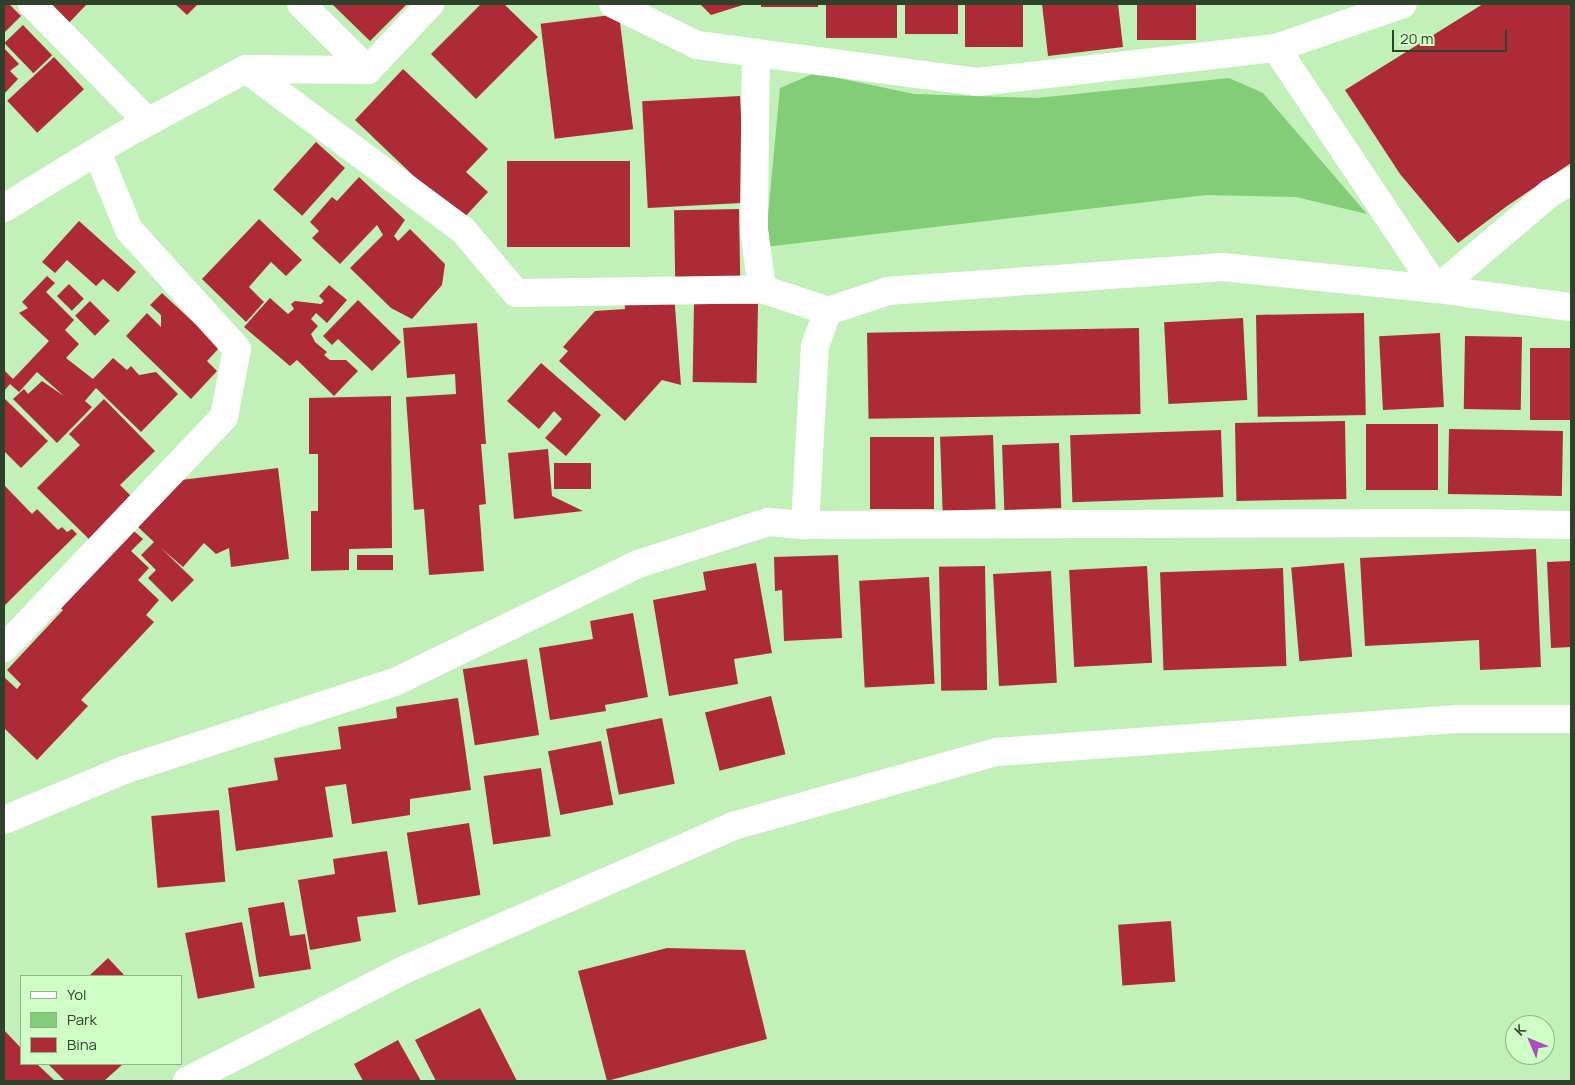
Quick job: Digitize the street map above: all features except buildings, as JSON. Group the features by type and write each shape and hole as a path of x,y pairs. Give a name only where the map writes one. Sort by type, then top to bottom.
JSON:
{"street":[{"path":"32,4 148,122"},
{"path":"301,4 368,70"},
{"path":"4,208 148,122 246,69 368,70 430,4"},
{"path":"613,4 697,45 977,82 1276,48 1403,4"},
{"path":"1276,48 1437,289"},
{"path":"756,53 754,229 762,289"},
{"path":"246,69 463,230 516,293 762,289 828,311 888,291 1223,268 1437,289 1571,308"},
{"path":"4,648 224,417 234,369 237,349 129,230 97,152"},
{"path":"1437,289 1550,193 1571,181"},
{"path":"805,524 815,346 828,311"},
{"path":"9,821 124,770 395,682 638,564 768,522 805,524 1463,523 1571,525"},
{"path":"187,1081 406,969 733,826 997,752 1456,719 1571,719"}],"green space":[{"path":"815,73 914,94 1037,98 1229,78 1263,93 1367,214 1296,197 1206,195 765,247 780,88"}]}
